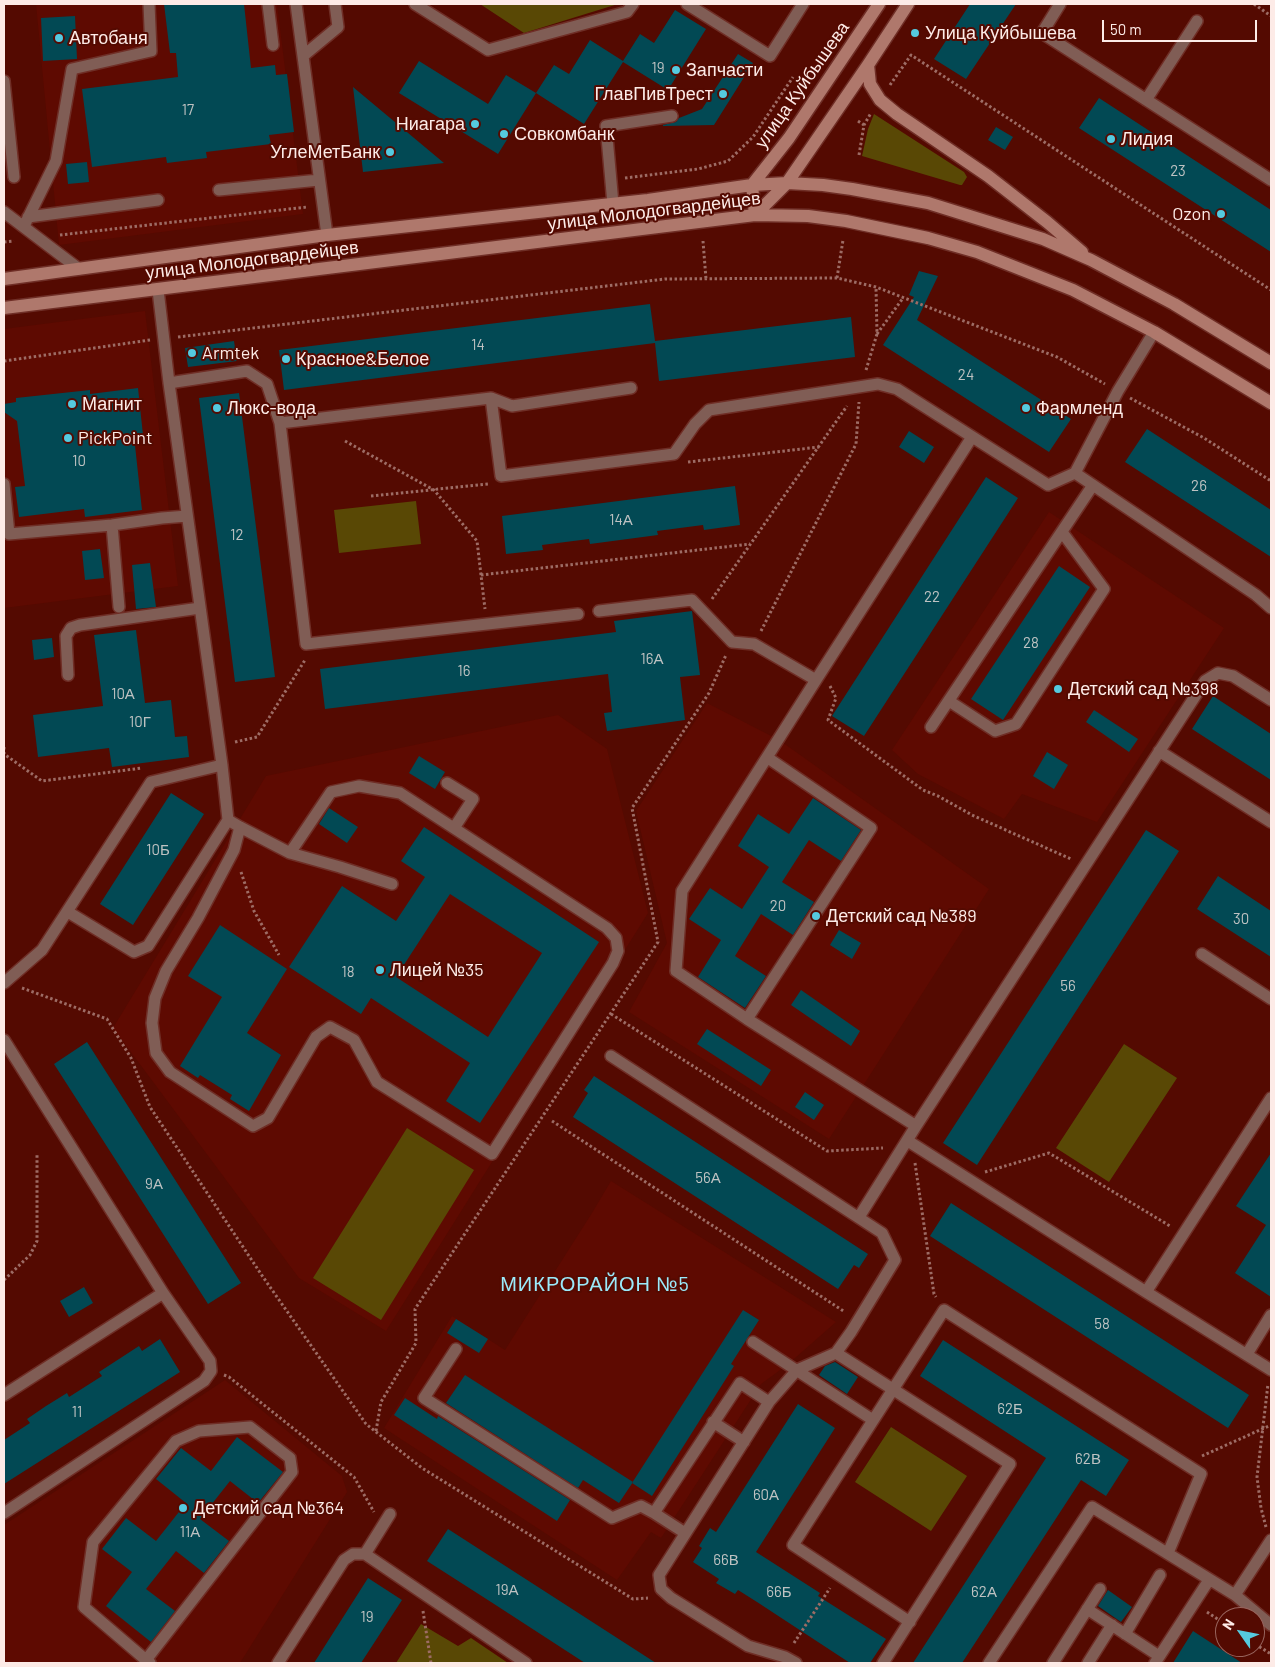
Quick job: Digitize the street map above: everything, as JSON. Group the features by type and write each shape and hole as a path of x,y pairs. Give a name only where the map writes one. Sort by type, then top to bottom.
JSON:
{"main road":[{"name":"улица Куйбышева","path":"752,185 789,138 879,4"},
{"path":"755,215 787,183 908,4"},
{"path":"868,65 870,84 880,100 897,114 988,176 1047,222 1091,260"},
{"name":"улица Молодогвардейцев","path":"4,279 327,235 613,204 752,185 787,183 823,185 928,203 1043,240 1091,260 1174,304 1271,363"},
{"path":"752,185 755,215"},
{"name":"улица Молодогвардейцев","path":"4,308 755,215 818,217 928,238 976,252 1073,290 1154,332 1271,403"}],"lane":[{"path":"26,222 56,161 72,69 151,51 149,4"},
{"path":"268,4 273,45"},
{"path":"296,4 327,235"},
{"path":"303,56 338,27 335,4"},
{"path":"415,4 488,50 627,12 633,4"},
{"path":"687,4 770,56 803,4"},
{"path":"1060,4 1042,33 1271,180"},
{"path":"1146,100 1198,21"},
{"path":"4,81 14,177"},
{"path":"613,204 606,126 672,116"},
{"path":"219,190 319,180"},
{"path":"26,222 158,200"},
{"path":"4,212 26,222 39,238 78,269"},
{"path":"68,912 134,952 148,946 228,820 220,746 158,290"},
{"path":"491,398 501,476 674,454 695,424 709,410 878,384 897,389 1048,484 1074,473 1118,391 1154,332"},
{"path":"169,382 247,371 266,384 280,423 306,644 578,614"},
{"path":"280,423 491,398 512,406 631,388"},
{"path":"916,1126 747,1019 676,971 682,891 972,437"},
{"path":"1074,473 1256,595 1271,608"},
{"path":"4,484 9,534 188,516"},
{"path":"931,727 1093,485"},
{"path":"112,525 119,607"},
{"path":"950,701 995,731 1016,724 1104,589 1062,532"},
{"path":"599,610 692,600 732,642 754,644 819,675"},
{"path":"68,675 66,636 71,628 80,625 200,608"},
{"path":"859,1218 908,1144 916,1126 1205,681 1218,673 1233,676 1271,700"},
{"path":"1159,751 1271,822"},
{"path":"747,1019 871,828 768,758"},
{"path":"5,983 42,950 151,782 222,765"},
{"path":"448,782 473,799 454,828"},
{"path":"240,827 234,850 198,918 166,971 155,998 152,1023 156,1053 170,1072 253,1126 268,1118 316,1037 330,1027 354,1040 377,1082 492,1154 613,963 618,951 616,938 606,928 400,793 359,786 331,792 290,853"},
{"path":"228,820 290,853 392,884"},
{"path":"1202,954 1271,999"},
{"path":"4,1040 163,1293 210,1361 211,1371 204,1381 4,1512"},
{"path":"611,1056 882,1233 895,1260 836,1353 797,1370 769,1402 659,1575 661,1589 671,1598 748,1646 785,1657 796,1663"},
{"path":"1146,1292 1271,1098"},
{"path":"908,1144 1270,1369"},
{"path":"4,1394 163,1293"},
{"path":"910,1622 793,1545 944,1310 1201,1474 1168,1553"},
{"path":"1247,1354 1271,1315"},
{"path":"752,1342 873,1420"},
{"path":"456,1349 424,1398 612,1518 641,1506 685,1533"},
{"path":"836,1353 1010,1464 882,1663"},
{"path":"654,1513 740,1383 769,1402"},
{"path":"714,1422 744,1442"},
{"path":"250,1427 290,1458 292,1472 148,1662 84,1607 93,1542 176,1441 199,1431 250,1427"},
{"path":"989,1663 1092,1507 1235,1595 1271,1625"},
{"path":"365,1554 390,1514"},
{"path":"1235,1595 1271,1541"},
{"path":"278,1663 344,1560 353,1554 365,1554 526,1663"},
{"path":"1124,1634 1160,1575"},
{"path":"1087,1609 1112,1625 1157,1660 1209,1580"},
{"path":"1053,1663 1100,1589"},
{"path":"1088,1663 1112,1625"}],"path":[{"path":"1254,4 1271,16"},
{"path":"911,55 1271,290"},
{"path":"611,180 698,169 728,161 753,137 793,77"},
{"path":"858,120 864,125"},
{"path":"4,242 323,206"},
{"path":"837,278 843,240"},
{"path":"703,242 706,279"},
{"path":"4,361 164,338 665,279 837,278 876,287 1057,357 1204,438 1271,481"},
{"path":"754,644 856,444 861,387 877,334 876,287"},
{"path":"877,334 903,298"},
{"path":"703,611 861,387"},
{"path":"345,441 434,490 476,541 487,624"},
{"path":"481,575 750,544"},
{"path":"220,746 257,737 316,643"},
{"path":"819,675 836,698 828,720 923,790 972,815 1085,866"},
{"path":"4,747 4,754 42,781 146,768"},
{"path":"234,850 254,911 279,955"},
{"path":"5,983 107,1019 131,1058 150,1106 263,1277 366,1424 422,1468 633,1599 671,1598"},
{"path":"611,1014 827,1151 908,1144 934,1294 944,1310"},
{"path":"552,1122 858,1320"},
{"path":"964,1178 1049,1153 1183,1234"},
{"path":"4,1280 30,1255 37,1241 37,1154"},
{"path":"1270,1369 1257,1477 1261,1508 1271,1541"},
{"path":"211,1371 229,1377 354,1477 382,1527"},
{"path":"1185,1464 1271,1425"},
{"path":"785,1657 837,1575"},
{"path":"426,1596 423,1614 431,1663"},
{"path":"1194,1603 1215,1617"}],"shaded area":[{"path":"36,4 277,4 303,214 59,245"},
{"path":"480,4 618,4 524,33"},
{"path":"874,114 964,172 967,177 962,185 862,156 868,129"},
{"path":"145,311 178,586 4,608 4,329"},
{"path":"416,501 421,544 339,553 334,510"},
{"name":"Детский сад №398","path":"1049,512 1224,628 1097,822 1022,794 1004,819 918,774 892,750"},
{"name":"Детский сад №389","path":"707,703 779,740 989,889 829,1139 629,1012 667,943 636,811"},
{"name":"Лицей №35","path":"558,715 607,749 648,913 386,1331 299,1278 113,1028 266,776"},
{"path":"1124,1044 1177,1078 1109,1182 1056,1148"},
{"path":"407,1128 474,1170 381,1320 313,1278"},
{"path":"611,1181 836,1322 787,1365 761,1384 661,1538 651,1532 617,1580 384,1428 452,1316 505,1350"},
{"name":"Детский сад №364","path":"225,1380 342,1476 347,1492 240,1663 4,1663 4,1525"},
{"path":"891,1427 967,1476 931,1531 855,1482"},
{"path":"421,1624 458,1646 471,1638 508,1663 396,1663"}],"building":[{"path":"164,4 244,4 251,68 275,65 276,75 287,74 294,132 269,135 271,144 206,152 207,158 167,163 166,157 92,167 82,89 178,77 176,53 170,53"},
{"path":"970,4 1016,4 966,79 934,59"},
{"path":"675,10 706,29 668,90 623,62 584,124 536,93 554,65 569,74 590,40 623,61 640,34 654,43"},
{"name":"Автобаня","path":"75,16 77,59 43,61 41,18"},
{"name":"ГлавПивТрест","path":"738,54 753,63 714,125 663,126 676,122 679,118 702,109"},
{"path":"419,61 488,104 506,75 536,93 498,154 399,93"},
{"path":"353,87 444,163 363,172"},
{"path":"1099,98 1271,210 1271,252 1079,128"},
{"path":"996,127 1013,137 1005,150 988,140"},
{"path":"87,162 89,182 68,184 66,164"},
{"path":"919,271 938,276 917,320 1071,419 1049,452 883,345 914,297 909,295"},
{"path":"650,304 655,341 851,317 855,357 659,381 655,343 284,390 279,350"},
{"path":"234,341 237,361 188,367 185,348"},
{"path":"138,388 143,435 134,436 142,510 85,517 84,509 19,517 15,487 25,486 17,421 4,412 4,404 16,402 16,398 90,390 90,394"},
{"path":"239,393 275,677 235,682 199,398"},
{"path":"1147,429 1271,510 1271,557 1125,462"},
{"path":"909,431 934,447 924,463 899,447"},
{"path":"986,477 1018,498 864,736 832,716"},
{"path":"735,486 740,525 704,530 703,525 657,531 658,535 590,544 589,539 542,545 543,550 506,554 502,516"},
{"path":"100,549 104,578 85,580 82,551"},
{"path":"150,563 156,607 136,609 132,565"},
{"path":"1059,566 1090,587 1003,720 971,699"},
{"path":"692,611 700,675 680,677 685,720 607,731 604,713 612,712 608,674 325,709 320,669 616,632 614,621"},
{"path":"136,630 145,703 171,700 175,737 187,736 189,757 112,767 109,748 38,757 33,715 103,706 94,635"},
{"path":"52,638 54,657 34,660 32,640"},
{"path":"1213,696 1271,734 1271,780 1192,729"},
{"path":"1094,710 1138,739 1129,752 1086,722"},
{"path":"1047,752 1068,765 1054,789 1033,776"},
{"path":"419,756 445,772 435,789 409,773"},
{"path":"171,793 204,814 133,925 100,904"},
{"path":"813,798 861,830 841,861 809,840 782,882 814,902 793,935 761,914 735,956 766,976 745,1008 698,977 721,940 689,919 710,888 742,909 769,867 738,846 758,814 789,834"},
{"path":"329,808 358,827 347,843 319,824"},
{"path":"424,827 599,942 480,1123 446,1101 470,1063 371,998 361,1014 289,967 342,886 396,921 425,877 401,861","holes":["450,894 542,953 488,1037 396,977"]},
{"path":"1146,830 1179,851 977,1165 943,1143"},
{"path":"1218,876 1271,911 1271,957 1197,909"},
{"path":"220,925 287,969 247,1033 281,1055 249,1111 230,1099 232,1095 200,1075 198,1078 180,1066 222,997 188,976"},
{"path":"839,930 861,943 852,959 830,945"},
{"path":"801,990 860,1031 851,1046 791,1005"},
{"path":"707,1029 771,1070 761,1086 697,1044"},
{"path":"87,1042 241,1283 208,1304 54,1064"},
{"path":"594,1076 868,1254 859,1268 854,1265 838,1289 573,1117 588,1093 584,1090"},
{"path":"805,1092 824,1105 814,1120 795,1107"},
{"path":"1271,1153 1271,1297 1235,1273 1266,1225 1236,1206"},
{"path":"951,1203 1249,1395 1228,1428 930,1236"},
{"path":"84,1287 93,1303 69,1317 60,1301"},
{"path":"743,1310 759,1320 731,1364 734,1366 652,1496 632,1483"},
{"path":"456,1319 488,1339 479,1353 447,1333"},
{"path":"160,1339 180,1372 4,1484 4,1440 30,1423 27,1419 46,1406 67,1393 69,1397 102,1376 99,1372 139,1346 142,1351"},
{"path":"943,1340 1129,1460 1106,1496 1081,1480 962,1663 913,1663 1046,1458 920,1376"},
{"path":"835,1362 858,1377 847,1394 819,1375 825,1366"},
{"path":"465,1375 633,1482 619,1503 583,1480 578,1488 446,1403"},
{"path":"405,1398 437,1419 438,1416 570,1500 557,1521 394,1415"},
{"path":"798,1404 835,1428 756,1552 820,1593 818,1596 886,1639 870,1663 850,1663 738,1590 735,1594 716,1583 719,1579 693,1562 702,1548 699,1546 710,1528 716,1532"},
{"path":"237,1437 283,1472 258,1503 230,1481 200,1519 229,1541 204,1573 176,1551 146,1589 175,1611 151,1642 106,1606 132,1572 102,1549 126,1518 156,1541 186,1503 156,1479 181,1448 211,1471"},
{"path":"448,1529 656,1663 585,1663 427,1561"},
{"path":"368,1578 402,1600 361,1663 314,1663"},
{"path":"1108,1590 1132,1607 1121,1622 1098,1606"},
{"path":"1193,1631 1215,1645 1215,1657 1233,1657 1242,1663 1173,1663"}],"place":[{"name":"Улица Куйбышева","path":"915,33"},
{"name":"Автобаня","path":"59,38"},
{"name":"Запчасти","path":"676,70"},
{"name":"ГлавПивТрест","path":"723,94"},
{"name":"Ниагара","path":"475,124"},
{"name":"Совкомбанк","path":"504,134"},
{"name":"Лидия","path":"1111,139"},
{"name":"УглеМетБанк","path":"390,152"},
{"name":"Ozon","path":"1221,214"},
{"name":"Armtek","path":"192,353"},
{"name":"Красное&Белое","path":"286,359"},
{"name":"Магнит","path":"72,404"},
{"name":"Люкс-вода","path":"217,408"},
{"name":"Фармленд","path":"1026,408"},
{"name":"PickPoint","path":"68,438"},
{"name":"Детский сад №398","path":"1058,689"},
{"name":"Детский сад №389","path":"816,916"},
{"name":"Лицей №35","path":"380,970"},
{"name":"Детский сад №364","path":"183,1508"}],"district":[{"name":"МИКРОРАЙОН №5","path":"595,1284"}]}
